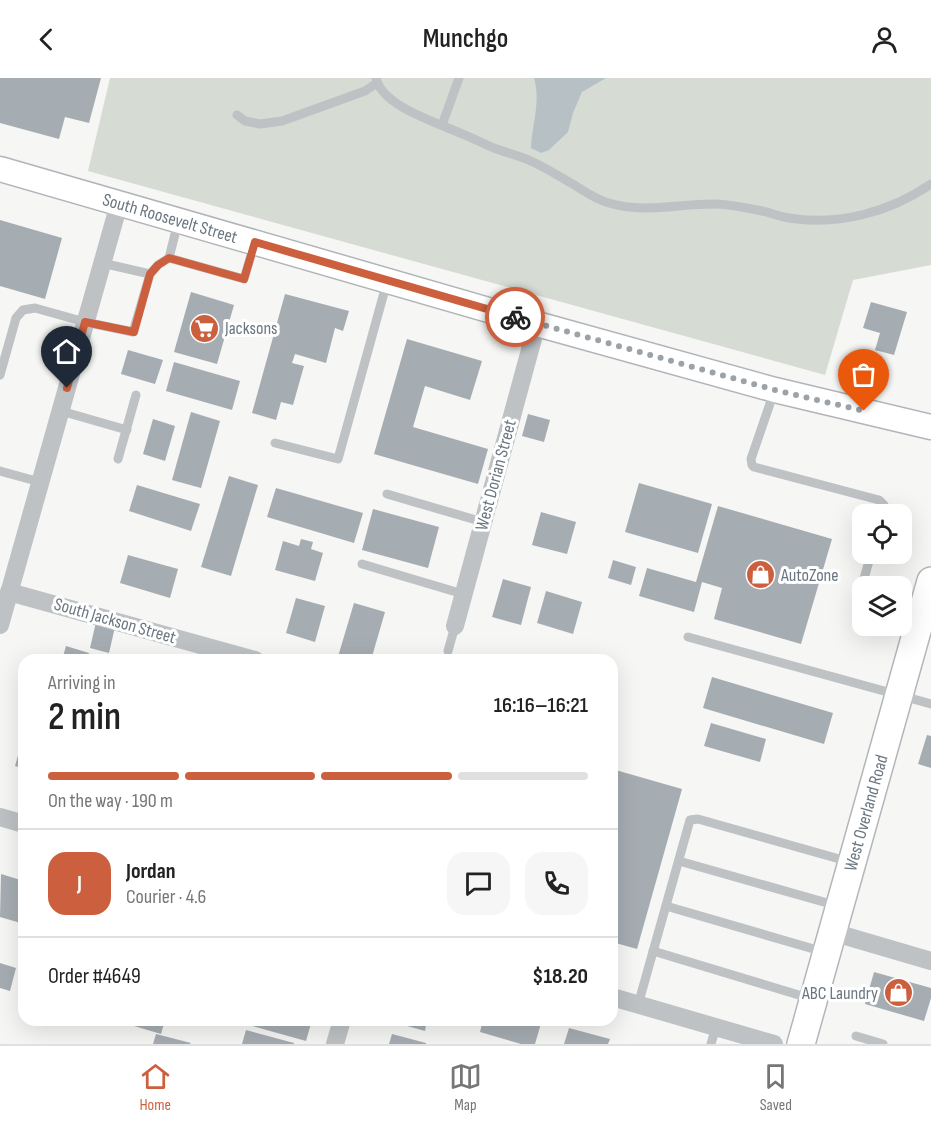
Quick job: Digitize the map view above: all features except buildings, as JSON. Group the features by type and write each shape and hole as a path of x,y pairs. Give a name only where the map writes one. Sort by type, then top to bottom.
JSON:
{"main road":[{"name":"West Overland Road","path":"801,1044 899,695 914,624 931,582"}],"street":[{"name":"South Roosevelt Street","path":"0,169 775,390 931,427"},
{"path":"0,626 119,204"},
{"name":"West Dorian Street","path":"455,626 537,324"},
{"name":"South Jackson Street","path":"9,592 233,654"},
{"path":"0,817 18,822"},
{"path":"833,931 931,961"},
{"path":"618,999 713,1035 774,1044"},
{"path":"335,1044 340,1026"}],"lane":[{"path":"442,125 459,78"},
{"path":"237,115 245,121 260,124 282,121 365,91 377,81 385,94 416,115 530,160 593,197 624,207 717,204 738,206 787,218 832,220 862,215 894,205 931,184"},
{"path":"0,375 16,318 23,310 34,308 134,332 150,274 169,258 179,220"},
{"path":"169,258 244,279 255,242"},
{"path":"102,263 150,274"},
{"path":"275,443 338,459 387,280"},
{"path":"775,390 751,459 752,465 879,500 883,504"},
{"path":"118,459 136,395"},
{"path":"61,411 127,430"},
{"path":"0,471 40,482"},
{"path":"387,494 483,522"},
{"path":"362,564 463,594"},
{"path":"448,651 455,626"},
{"path":"688,637 931,704"},
{"path":"639,1005 690,820 698,819 852,862"},
{"path":"679,861 833,931"},
{"path":"666,906 833,931"},
{"path":"654,951 813,999"},
{"path":"856,1036 883,1044"}],"shaded area":[{"path":"110,78 931,78 931,265 853,280 825,375 88,171"},
{"path":"534,78 606,78 582,92 568,132 549,150 541,153 531,148 537,96"}],"way so far":[{"path":"515,317 775,390 864,411"}],"place":[{"name":"Jacksons","path":"204,328"},
{"name":"AutoZone","path":"760,575"},
{"name":"ABC Laundry","path":"899,993"}],"route":[{"path":"67,388 85,322 134,332 150,274 158,265 169,258 244,279 255,242 515,317"}]}
